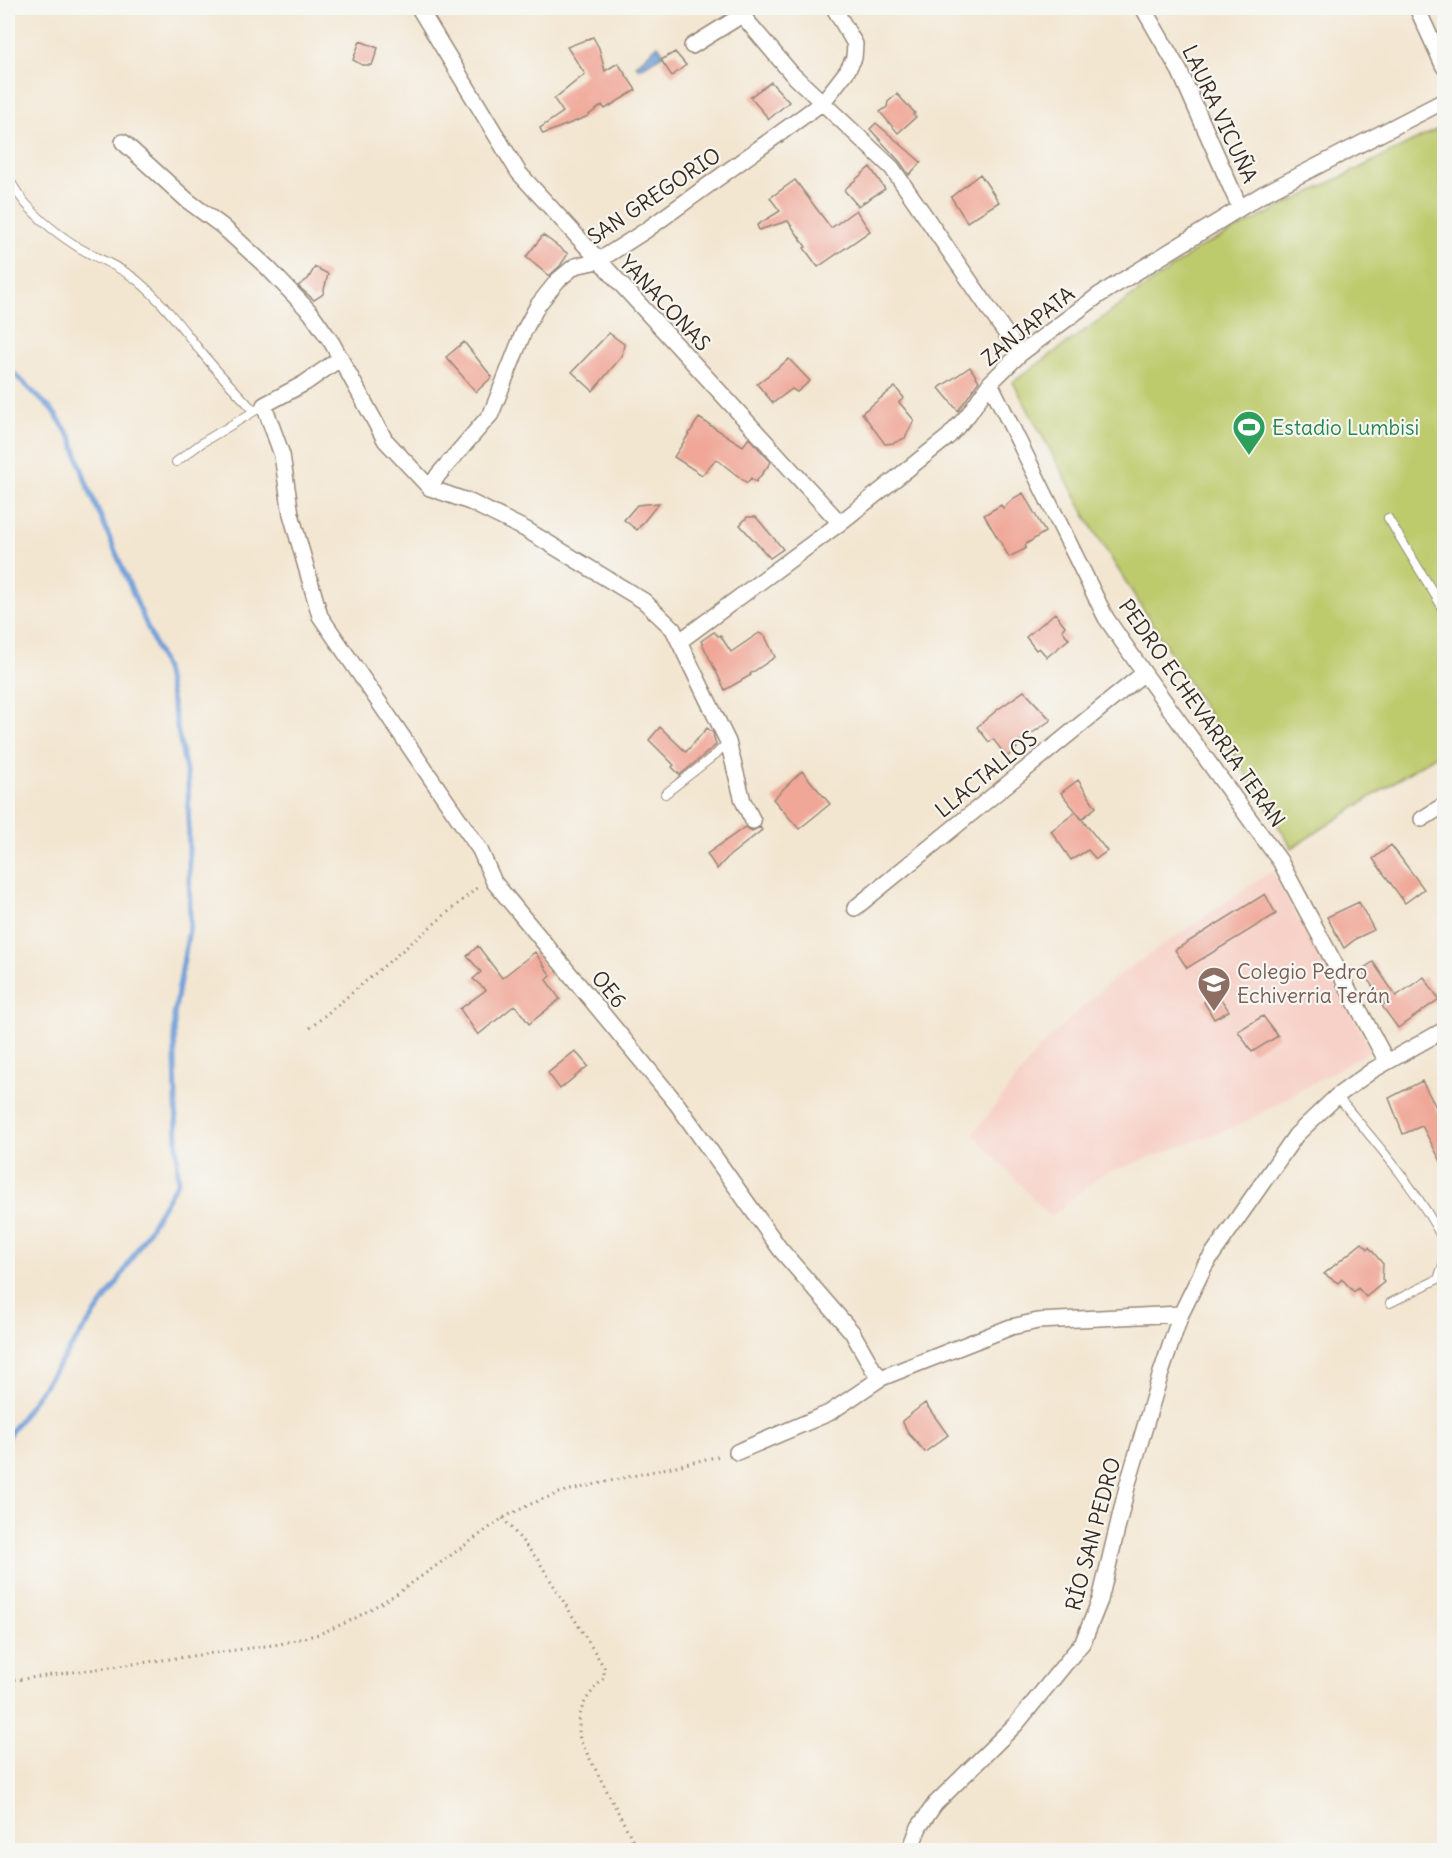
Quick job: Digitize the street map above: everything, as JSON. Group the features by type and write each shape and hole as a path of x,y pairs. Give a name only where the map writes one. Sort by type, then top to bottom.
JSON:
{"street":[{"name":"YANACONAS","path":"419,8 519,172 840,523"},
{"name":"SAN GREGORIO","path":"430,488 438,475 491,414 524,331 538,305 558,280 575,266 598,261 645,231 823,102 848,71 854,58 855,44 834,8"},
{"name":"LAURA VICUÑA","path":"1143,8 1180,72 1240,208"},
{"path":"1417,8 1444,67"},
{"path":"692,45 739,11 792,74 892,168 1020,354"},
{"name":"ZANJAPATA","path":"680,641 840,523 948,437 969,415 990,383 1020,354 1099,295 1263,194 1444,101"},
{"path":"123,142 188,201 222,226 268,268 311,314 341,358 385,440 430,488 470,502 516,525 591,568 644,601 673,629 728,742 743,801 753,821"},
{"path":"259,408 305,383 341,358"},
{"name":"PEDRO ECHEVARRIA TERAN","path":"990,383 1106,618 1143,673 1280,861 1387,1062"},
{"name":"OE6","path":"259,408 282,455 291,514 320,616 480,850 494,882 677,1104 780,1249 852,1332 873,1369 881,1378"},
{"name":"LLACTALLOS","path":"855,908 1143,673"},
{"path":"1422,819 1444,805"},
{"name":"RÍO SAN PEDRO","path":"910,1851 919,1827 935,1804 1016,1724 1083,1642 1100,1600 1128,1483 1161,1373 1181,1314 1205,1265 1296,1135 1337,1096 1373,1070 1444,1030"},
{"path":"737,1452 829,1413 881,1378 1011,1327 1038,1321 1181,1314"}],"lane":[{"path":"8,176 14,191 40,218 77,247 122,270 166,307 203,355 259,408 203,442 176,462"},
{"path":"1388,518 1444,610"},
{"path":"665,794 728,742"},
{"path":"1337,1096 1404,1178 1437,1226 1444,1242"},
{"path":"1390,1303 1438,1279 1444,1262"}],"path":[{"path":"310,1028 491,876"},
{"path":"8,936 14,980 12,1045 8,1054"},
{"path":"8,1681 280,1644 319,1634 354,1619 398,1593 503,1518 535,1502 562,1492 737,1452"},
{"path":"503,1518 538,1560 604,1667 604,1678 587,1697 579,1712 580,1740 639,1851"}],"shaded area":[{"name":"Colegio Pedro Echiverria Terán","path":"1272,871 1371,1050 1242,1124 1101,1175 1050,1217 973,1134 1042,1045 1113,979"}],"green space":[{"name":"Estadio Lumbisi","path":"1444,126 1444,750 1292,848 1093,529 1013,382 1201,247"}],"water":[{"path":"658,45 664,54 639,69 636,65"}],"building":[{"path":"593,37 599,48 605,71 618,63 636,90 605,109 602,105 586,117 543,134 540,128 563,112 554,99 585,74 567,47"},
{"path":"360,41 378,48 372,65 362,65 353,60"},
{"path":"675,52 686,65 672,76 661,60"},
{"path":"771,82 789,102 769,119 750,97"},
{"path":"897,94 916,117 898,133 880,112"},
{"path":"876,123 921,162 909,175 870,129"},
{"path":"870,167 885,189 858,206 844,190"},
{"path":"980,174 999,202 967,222 951,197"},
{"path":"795,180 831,228 856,210 870,231 818,267 788,221 759,230 757,225 780,211 770,198"},
{"path":"543,235 568,254 549,276 526,257"},
{"path":"315,267 328,274 323,294 314,300 298,286 308,279"},
{"path":"609,333 624,344 622,356 593,391 572,372"},
{"path":"464,342 492,377 476,392 446,357"},
{"path":"789,359 810,381 797,392 792,389 773,403 757,384"},
{"path":"970,367 979,381 958,411 939,388"},
{"path":"895,387 904,398 899,402 914,420 905,438 885,444 862,413"},
{"path":"699,418 743,446 749,438 771,462 756,482 751,478 747,483 716,459 702,475 674,457"},
{"path":"1023,493 1045,532 1026,544 1025,549 1009,557 984,515 1001,505 1003,508"},
{"path":"659,503 637,530 624,520 637,505"},
{"path":"747,517 756,517 783,549 770,558 740,525"},
{"path":"1055,613 1065,626 1062,630 1069,639 1047,657 1039,648 1036,650 1026,637"},
{"path":"714,632 720,635 731,652 759,633 765,636 775,657 751,675 725,690 701,641"},
{"path":"1024,691 1051,720 1015,745 1017,748 1007,757 993,739 989,742 977,727"},
{"path":"660,727 686,752 707,728 713,733 716,745 680,775 672,767 674,765 649,740"},
{"path":"802,771 830,804 799,829 773,799"},
{"path":"1078,780 1096,807 1082,819 1061,793"},
{"path":"1076,812 1107,851 1096,859 1088,850 1071,860 1051,831"},
{"path":"745,827 752,831 760,827 762,830 728,857 717,869 707,854"},
{"path":"1391,845 1424,889 1405,903 1373,859"},
{"path":"1265,894 1276,914 1187,968 1175,950"},
{"path":"1359,902 1374,930 1357,938 1344,948 1327,917"},
{"path":"478,946 502,978 535,952 551,976 546,980 560,999 529,1024 515,1005 478,1035 460,1009 486,990 473,979 481,972 467,956"},
{"path":"1373,962 1396,996 1424,977 1439,999 1398,1028 1382,1006 1385,1004 1361,970"},
{"path":"1217,993 1229,1011 1214,1019 1204,1002"},
{"path":"1263,1016 1278,1036 1252,1052 1238,1031"},
{"path":"575,1051 588,1066 560,1089 548,1073"},
{"path":"1422,1081 1444,1122 1444,1167 1422,1126 1403,1134 1389,1098"},
{"path":"1362,1243 1368,1249 1369,1247 1383,1264 1382,1279 1384,1282 1366,1297 1358,1288 1354,1292 1342,1279 1338,1283 1324,1274"},
{"path":"925,1403 948,1435 925,1452 909,1434 902,1421"}],"waterway":[{"path":"8,368 53,411 72,439 86,482 165,669 188,780 190,924 174,1015 178,1181 117,1283 8,1436"}],"place":[{"name":"Estadio Lumbisi","path":"1249,456"},
{"name":"Colegio Pedro Echiverria Terán","path":"1214,1012"}]}
